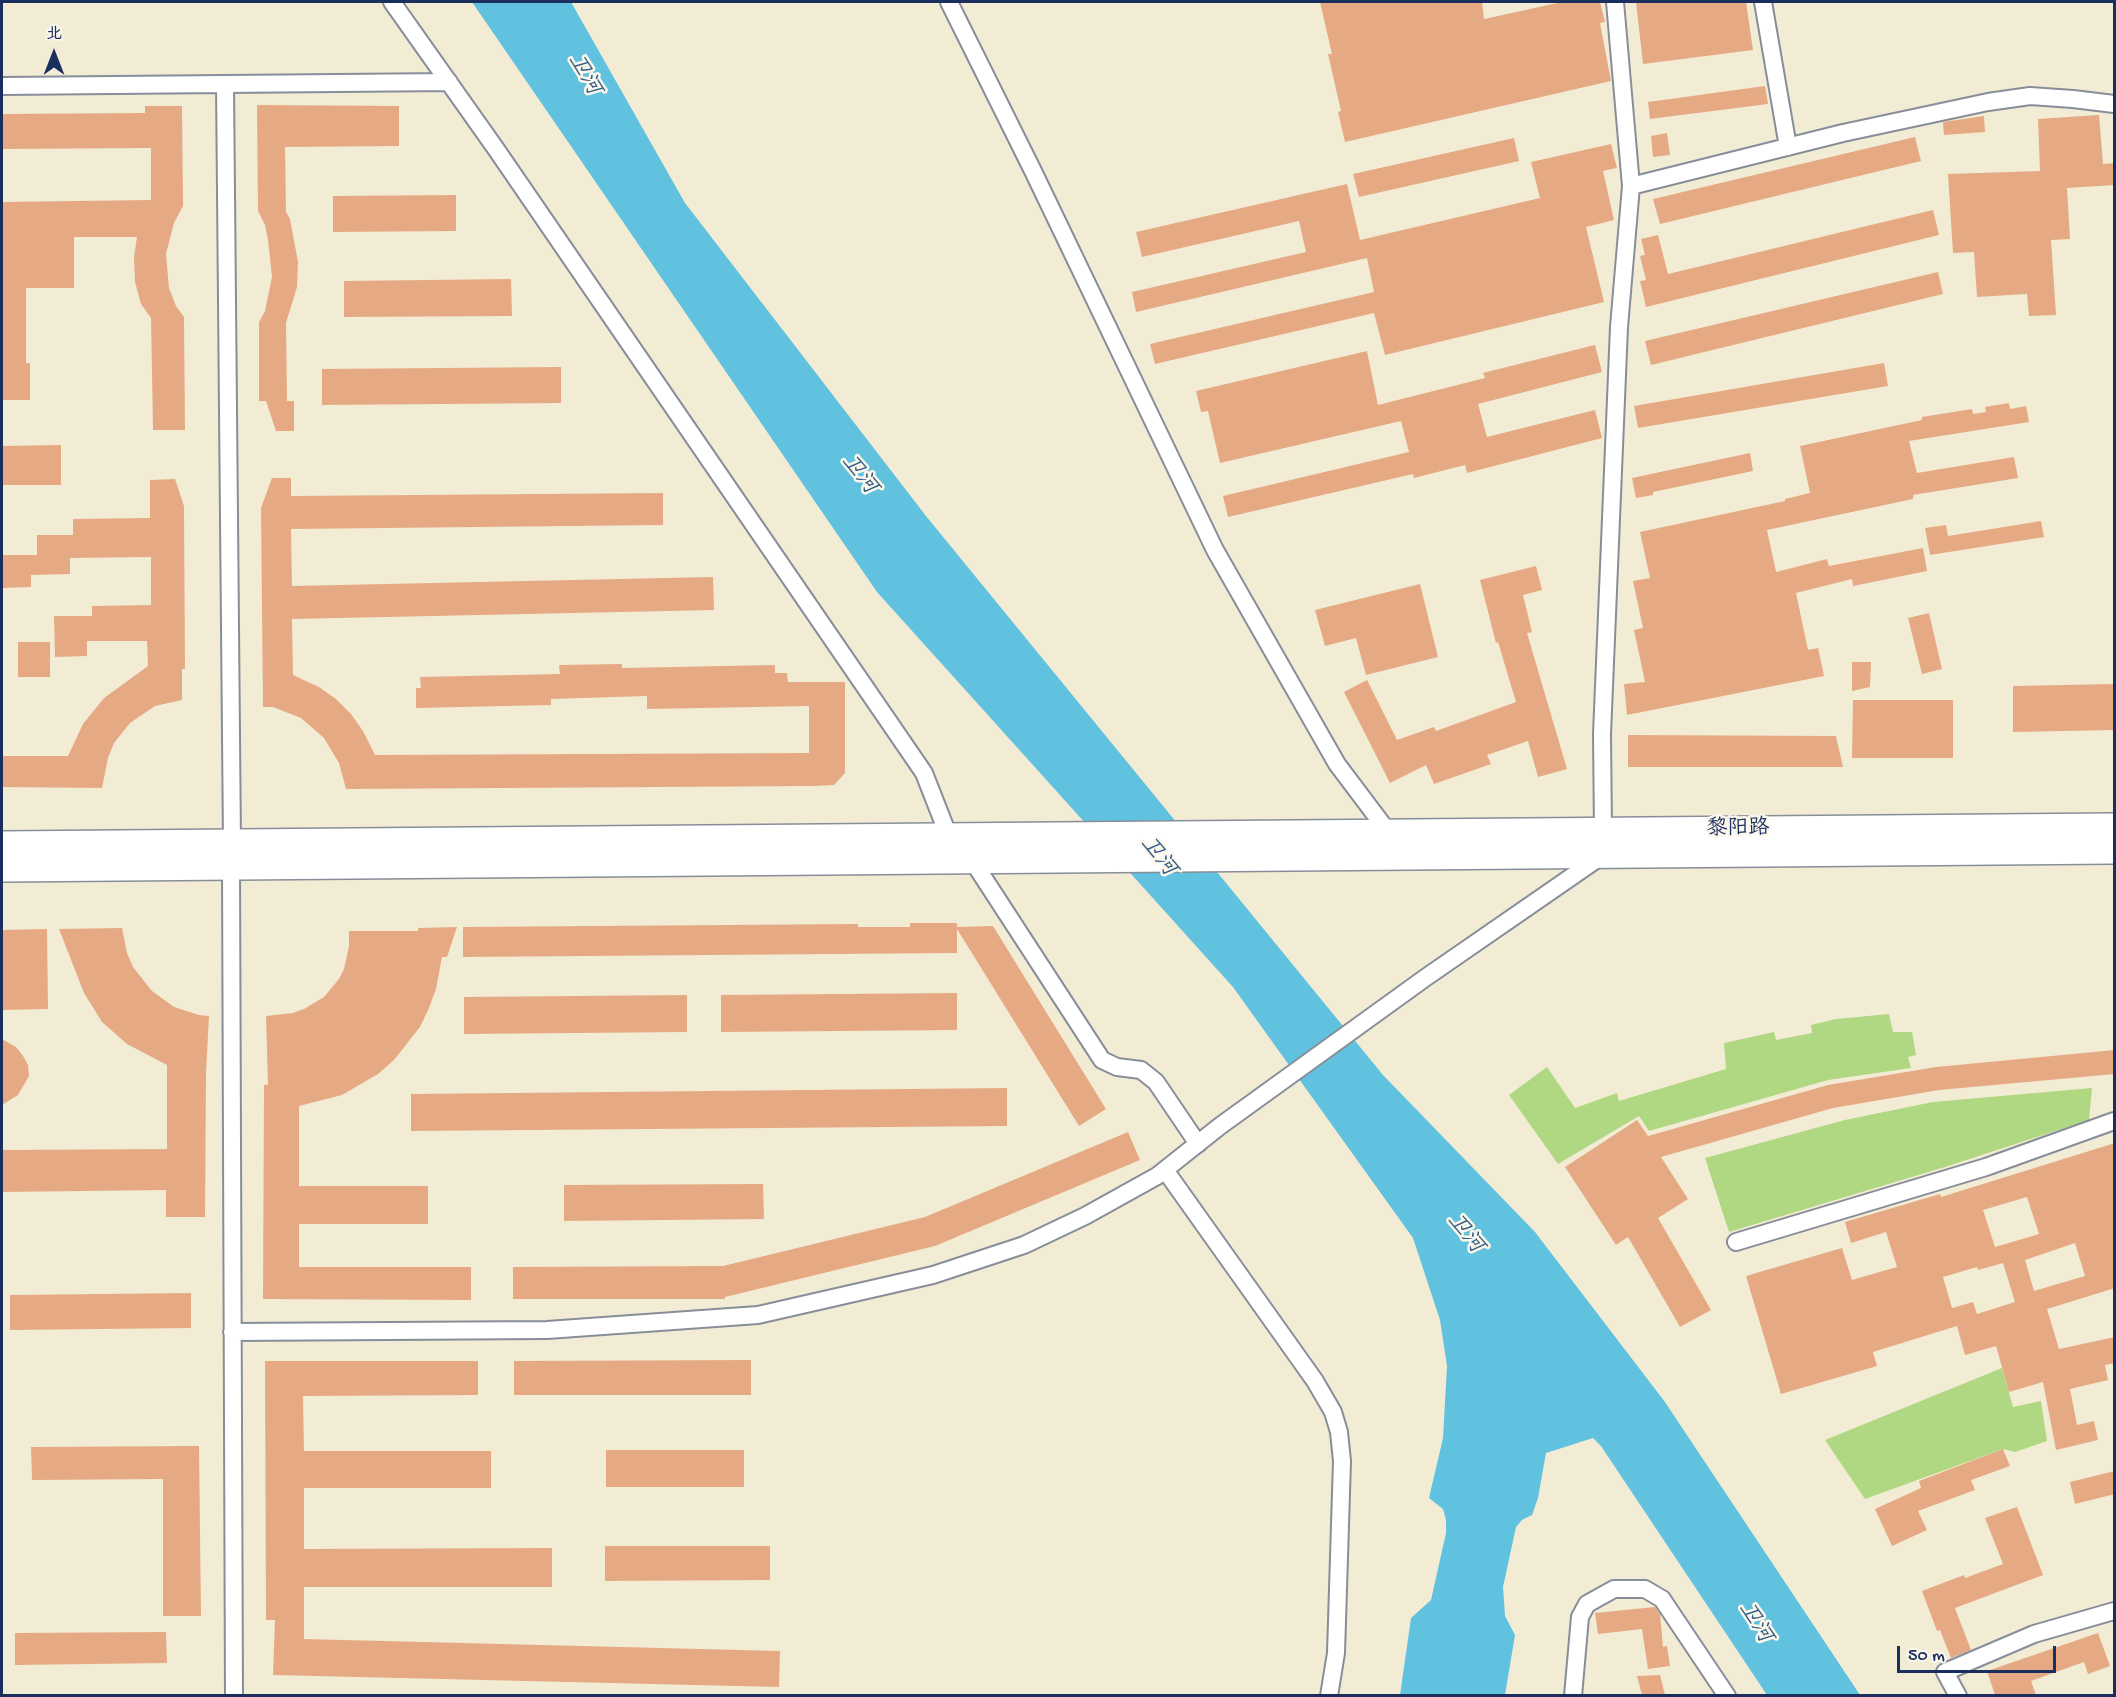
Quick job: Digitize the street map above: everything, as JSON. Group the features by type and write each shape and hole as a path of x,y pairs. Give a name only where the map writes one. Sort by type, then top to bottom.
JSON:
{"main road":[{"name":"黎阳路","path":"1362,845 1389,833 1604,843 2115,827"},
{"path":"2,868 232,855 949,837 979,852"},
{"name":"黎阳路","path":"1362,845 1604,843 2115,850"},
{"path":"2,845 232,855 979,852 1362,845"}],"street":[{"path":"392,2 778,558 924,773 949,837"},
{"path":"949,2 1215,550 1337,764 1389,833"},
{"path":"232,1332 547,1330 758,1315 933,1275 1024,1245 1084,1216 1157,1176 1604,843 1602,723 1619,327 1631,186 1615,2"},
{"path":"1763,2 1788,147"},
{"path":"2,86 449,82"},
{"path":"225,84 232,855 234,1695"},
{"path":"1631,186 1788,147 1988,102 2030,96 2115,104"},
{"path":"979,852 1102,1060 1117,1067 1141,1070 1156,1082 1198,1144"},
{"path":"1736,1242 1986,1167 2115,1121"},
{"path":"1165,1170 1315,1381 1333,1412 1339,1432 1342,1461 1336,1653 1329,1695"},
{"path":"1573,1695 1580,1617 1587,1604 1614,1589 1645,1590 1662,1599 1727,1695"},
{"path":"1958,1695 1945,1672 2034,1634 2115,1611"}],"green space":[{"path":"1889,1014 1893,1032 1912,1032 1916,1055 1908,1057 1911,1068 1828,1080 1649,1131 1639,1116 1558,1164 1509,1095 1547,1067 1575,1108 1617,1093 1619,1101 1726,1069 1724,1043 1774,1032 1776,1040 1812,1033 1811,1025 1836,1019"},
{"path":"2092,1088 2089,1120 1945,1167 1729,1232 1705,1158 1845,1120 1933,1102"},
{"path":"2002,1368 2013,1407 2041,1401 2047,1441 2015,1452 2003,1449 1865,1499 1825,1440"}],"water":[{"name":"卫河","path":"472,2 571,2 685,203 926,516 1383,1075 1535,1232 1665,1402 1860,1695 1767,1695 1601,1446 1593,1438 1546,1453 1538,1498 1532,1515 1522,1520 1516,1527 1503,1587 1505,1616 1515,1635 1505,1695 1400,1695 1411,1618 1431,1600 1446,1533 1443,1509 1429,1498 1443,1438 1447,1366 1440,1320 1413,1238 1233,987 877,592"}],"building":[{"path":"1320,2 1482,2 1484,19 1562,2 1600,2 1605,22 1600,23 1611,81 1345,142 1338,112 1341,111 1328,54 1332,54"},
{"path":"1636,2 1746,2 1753,50 1643,64"},
{"path":"1765,86 1768,104 1650,119 1648,102"},
{"path":"257,105 399,106 399,146 285,147 286,212 290,219 298,262 297,287 286,323 287,401 294,401 294,431 276,431 266,401 259,401 259,322 265,311 272,277 265,225 258,211"},
{"path":"145,106 182,106 183,206 174,223 166,254 169,288 176,306 184,317 185,430 153,430 151,318 141,304 135,282 134,257 137,237 74,237 74,288 26,288 26,363 30,363 30,400 2,400 2,202 151,200 151,148 2,149 2,114 145,113"},
{"path":"2099,115 2103,164 2115,163 2115,185 2067,188 2070,239 2051,240 2056,315 2029,316 2027,294 1977,297 1974,252 1953,253 1948,174 2040,171 2038,119"},
{"path":"1984,116 1985,132 1944,135 1943,122"},
{"path":"1667,133 1670,155 1653,157 1651,136"},
{"path":"1915,137 1921,161 1660,224 1653,199"},
{"path":"1514,138 1519,161 1359,197 1353,174"},
{"path":"1611,144 1617,168 1603,171 1614,220 1586,227 1604,302 1385,355 1374,313 1155,364 1150,344 1374,292 1367,258 1136,312 1132,292 1306,252 1299,221 1142,257 1136,232 1347,184 1360,240 1540,198 1531,162"},
{"path":"456,195 456,231 333,232 333,196"},
{"path":"1933,210 1939,235 1646,307 1640,281 1646,280 1640,256 1645,255 1641,239 1658,235 1668,274"},
{"path":"1938,272 1943,294 1651,365 1645,341"},
{"path":"511,279 512,316 344,317 344,281"},
{"path":"1595,345 1602,372 1478,404 1487,437 1595,410 1602,438 1467,473 1465,465 1414,478 1413,474 1228,517 1223,496 1409,452 1401,421 1220,463 1208,411 1201,412 1196,391 1367,351 1378,405 1485,378 1483,373"},
{"path":"1884,363 1888,386 1638,428 1634,406"},
{"path":"561,367 561,403 322,405 322,369"},
{"path":"2009,403 2010,409 2026,406 2029,422 1909,441 1917,473 2014,457 2018,478 1913,495 1913,499 1767,530 1776,572 1827,559 1829,566 1923,548 1927,571 1853,586 1852,579 1796,593 1808,650 1818,648 1824,676 1627,715 1624,684 1645,682 1634,630 1643,628 1633,581 1650,578 1640,532 1785,501 1785,499 1810,493 1800,446 1922,420 1922,417 1972,409 1973,414 1986,412 1985,407"},
{"path":"61,445 61,485 2,485 2,446"},
{"path":"1750,453 1753,471 1653,492 1653,495 1636,498 1632,478"},
{"path":"272,478 291,478 291,496 663,493 663,525 291,529 292,586 713,577 714,610 292,619 293,675 319,687 336,699 363,731 375,755 809,753 809,706 647,709 647,696 551,699 551,705 416,708 416,688 421,688 420,677 560,674 559,665 622,664 622,668 775,665 775,673 787,673 788,682 845,682 845,773 834,785 814,786 346,789 339,763 324,738 301,718 273,707 263,707 261,508"},
{"path":"175,479 184,506 185,669 182,669 182,700 155,706 130,723 114,743 108,758 102,788 2,787 2,756 68,756 83,724 104,698 148,666 147,641 87,641 87,656 55,657 54,616 92,616 92,606 151,605 151,557 70,558 70,574 31,575 31,587 2,588 2,555 37,555 37,535 73,535 73,519 150,518 150,480"},
{"path":"2041,521 2044,537 1930,555 1925,528 1946,525 1948,536"},
{"path":"1536,566 1542,590 1523,595 1532,632 1527,633 1567,769 1538,777 1528,741 1487,755 1491,764 1434,784 1426,765 1390,783 1344,692 1367,680 1397,740 1434,727 1436,731 1516,702 1498,642 1496,643 1480,580"},
{"path":"1420,584 1438,657 1366,675 1356,638 1325,646 1315,610"},
{"path":"1929,613 1942,669 1922,674 1908,618"},
{"path":"18,642 50,642 50,677 18,677"},
{"path":"1852,662 1871,662 1870,687 1852,691"},
{"path":"2115,684 2115,730 2013,732 2013,686"},
{"path":"1853,700 1953,700 1953,758 1852,758"},
{"path":"1628,735 1836,736 1843,767 1628,767"},
{"path":"910,923 957,923 957,927 993,926 1106,1109 1079,1126 957,929 957,953 463,957 463,927 858,924 858,927 910,927"},
{"path":"457,927 447,957 442,957 436,989 420,1027 394,1060 378,1074 342,1095 299,1106 299,1186 428,1186 428,1224 299,1224 299,1267 471,1267 471,1300 263,1299 264,1085 268,1085 266,1016 293,1013 324,997 344,969 349,946 349,931 418,931 418,928"},
{"path":"122,928 127,953 133,967 152,991 174,1007 209,1016 206,1073 205,1217 166,1217 166,1190 2,1192 2,1150 167,1149 167,1065 127,1044 102,1022 84,993 59,929"},
{"path":"47,929 48,1009 2,1010 2,930"},
{"path":"957,993 957,1030 721,1032 721,995"},
{"path":"687,995 687,1032 464,1034 464,997"},
{"path":"2,1039 16,1047 23,1056 28,1065 29,1076 18,1095 2,1105"},
{"path":"2115,1050 2115,1074 1939,1090 1833,1108 1661,1157 1688,1199 1658,1218 1711,1310 1680,1327 1628,1237 1616,1245 1565,1167 1637,1120 1648,1136 1828,1085 1936,1067"},
{"path":"1007,1088 1007,1126 411,1131 411,1094"},
{"path":"1128,1132 1140,1160 935,1246 725,1297 725,1299 513,1299 513,1267 723,1266 925,1217"},
{"path":"2115,1143 2115,1288 2047,1309 2059,1349 2115,1337 2115,1363 2105,1365 2108,1380 2070,1389 2077,1425 2094,1421 2098,1440 2056,1450 2043,1382 2009,1392 1996,1346 1965,1355 1957,1326 1873,1352 1877,1366 1781,1394 1746,1276 1842,1248 1852,1280 1897,1267 1886,1232 1851,1243 1845,1222 1940,1194 1941,1197","holes":["2027,1197 2039,1234 1995,1247 1983,1210","2075,1243 2085,1276 2034,1291 2025,1260","2003,1263 2015,1302 1977,1314 1973,1302 1952,1308 1943,1277 1977,1267 1978,1270"]},
{"path":"763,1184 764,1219 564,1221 564,1185"},
{"path":"191,1293 191,1328 10,1330 10,1295"},
{"path":"751,1360 751,1395 514,1395 514,1361"},
{"path":"265,1361 478,1361 478,1395 303,1396 304,1451 491,1451 491,1488 304,1488 304,1549 552,1548 552,1587 304,1587 304,1639 780,1651 779,1687 273,1675 275,1620 266,1620"},
{"path":"199,1446 201,1616 163,1616 163,1479 32,1480 31,1447"},
{"path":"2003,1449 2010,1466 1971,1480 1975,1490 1918,1511 1927,1530 1892,1546 1875,1509 1921,1488 1919,1481"},
{"path":"606,1450 744,1450 744,1487 606,1487"},
{"path":"2115,1471 2115,1494 2075,1504 2070,1482"},
{"path":"2017,1507 2043,1575 1955,1608 1971,1650 1951,1658 1940,1630 1937,1631 1922,1591 1964,1575 1965,1578 2003,1564 1985,1518"},
{"path":"605,1546 770,1546 770,1580 605,1581"},
{"path":"1655,1607 1660,1614 1663,1647 1667,1646 1670,1666 1648,1669 1642,1629 1598,1634 1595,1613"},
{"path":"166,1632 167,1663 15,1665 15,1633"},
{"path":"2098,1633 2110,1666 2088,1674 2084,1662 2031,1681 2036,1695 1995,1695 1987,1671"},
{"path":"1660,1675 1665,1695 1642,1695 1637,1676"}]}
